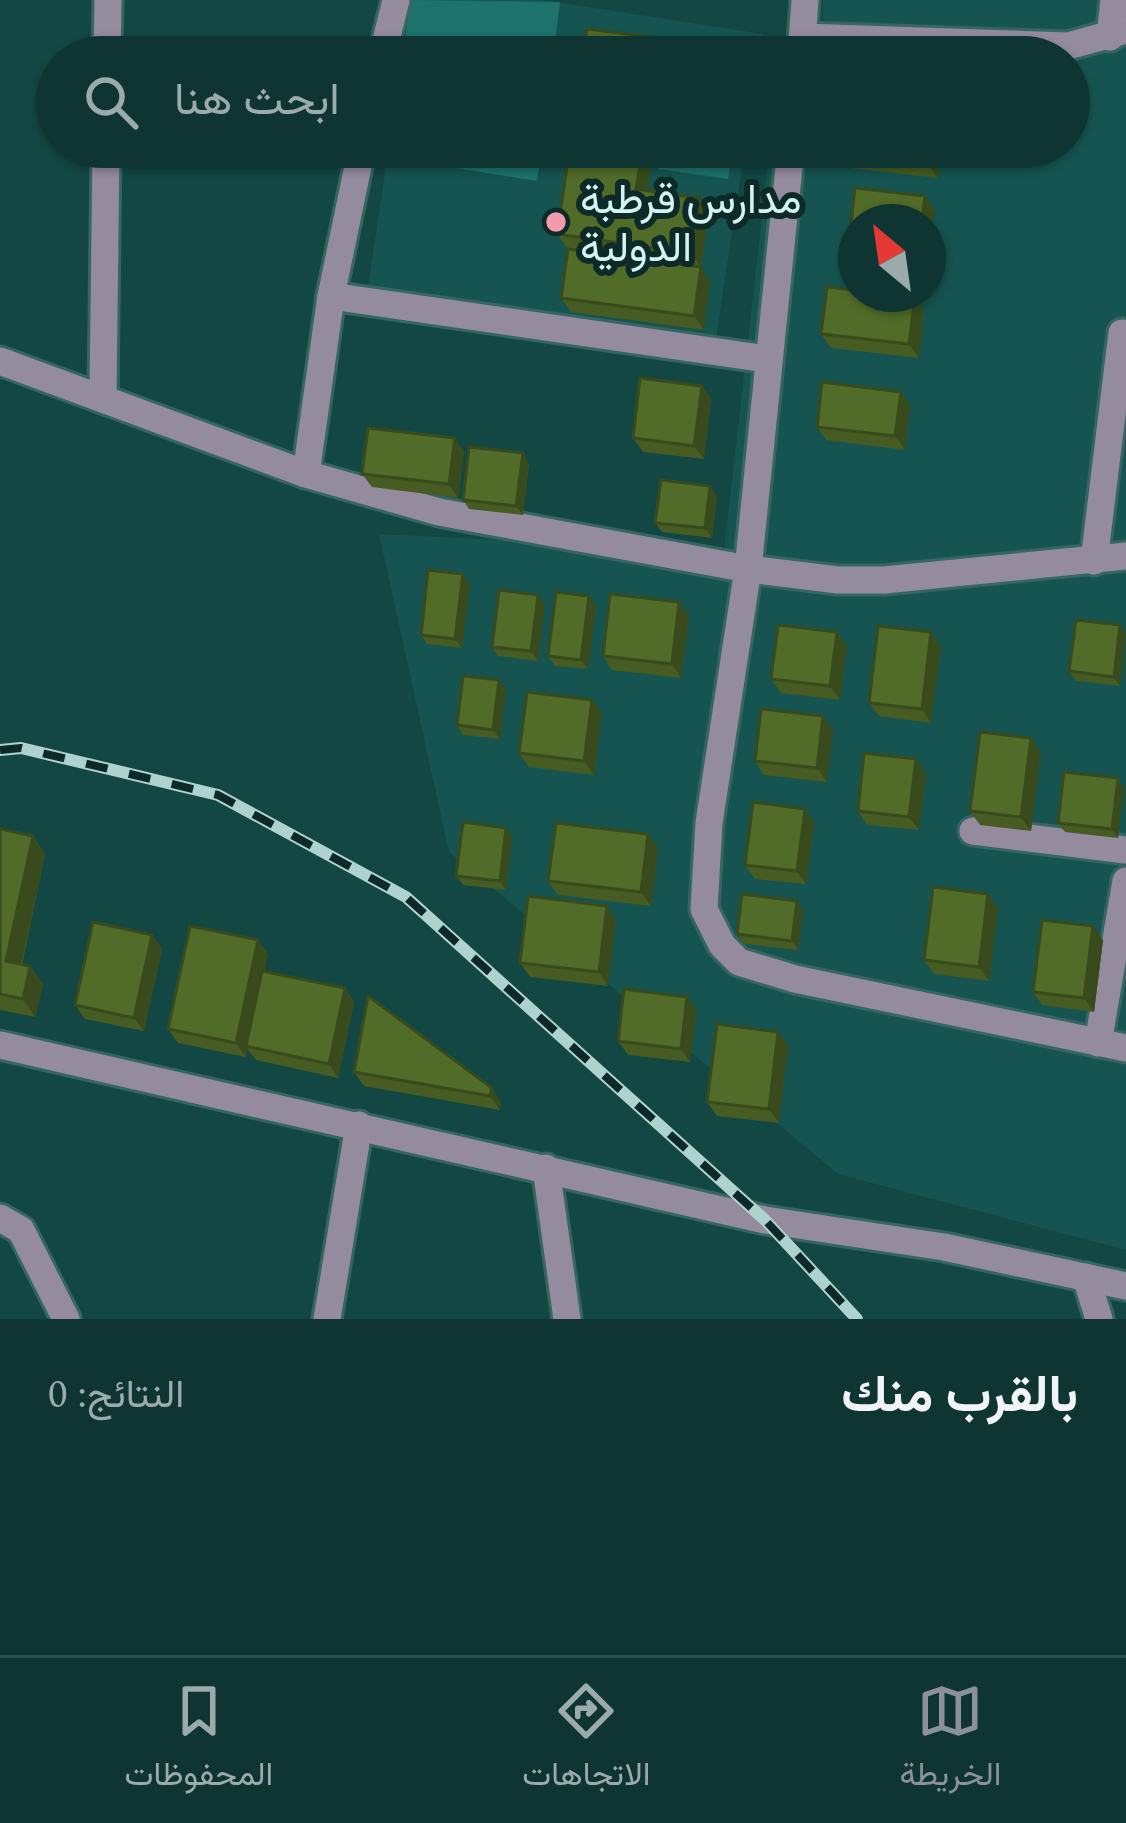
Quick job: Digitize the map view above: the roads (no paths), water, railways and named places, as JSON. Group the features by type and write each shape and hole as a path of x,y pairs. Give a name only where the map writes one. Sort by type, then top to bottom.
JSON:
{"street":[{"path":"107,36 108,0"},
{"path":"387,36 396,0"},
{"path":"803,36 805,0"},
{"path":"1114,0 1118,33"},
{"path":"103,397 106,168"},
{"path":"306,474 331,296 358,168"},
{"path":"788,168 748,569 707,844 704,908 722,945 739,962 795,979 1112,1046 1126,881"},
{"path":"331,296 766,359"},
{"path":"1094,561 1122,333"},
{"path":"0,361 306,474 439,512 748,569 838,580 884,580 1126,556"},
{"path":"973,831 1126,850"},
{"path":"0,1046 765,1220 944,1247 1126,1286"},
{"path":"327,1319 359,1125"},
{"path":"546,1168 567,1319"},
{"path":"0,1218 21,1230 66,1319"},
{"path":"1086,1277 1099,1319"}],"railway":[{"path":"0,750 21,748 218,795 406,897 765,1220 857,1319"}],"place":[{"name":"مدارس قرطبة الدولية","path":"556,222"}]}
